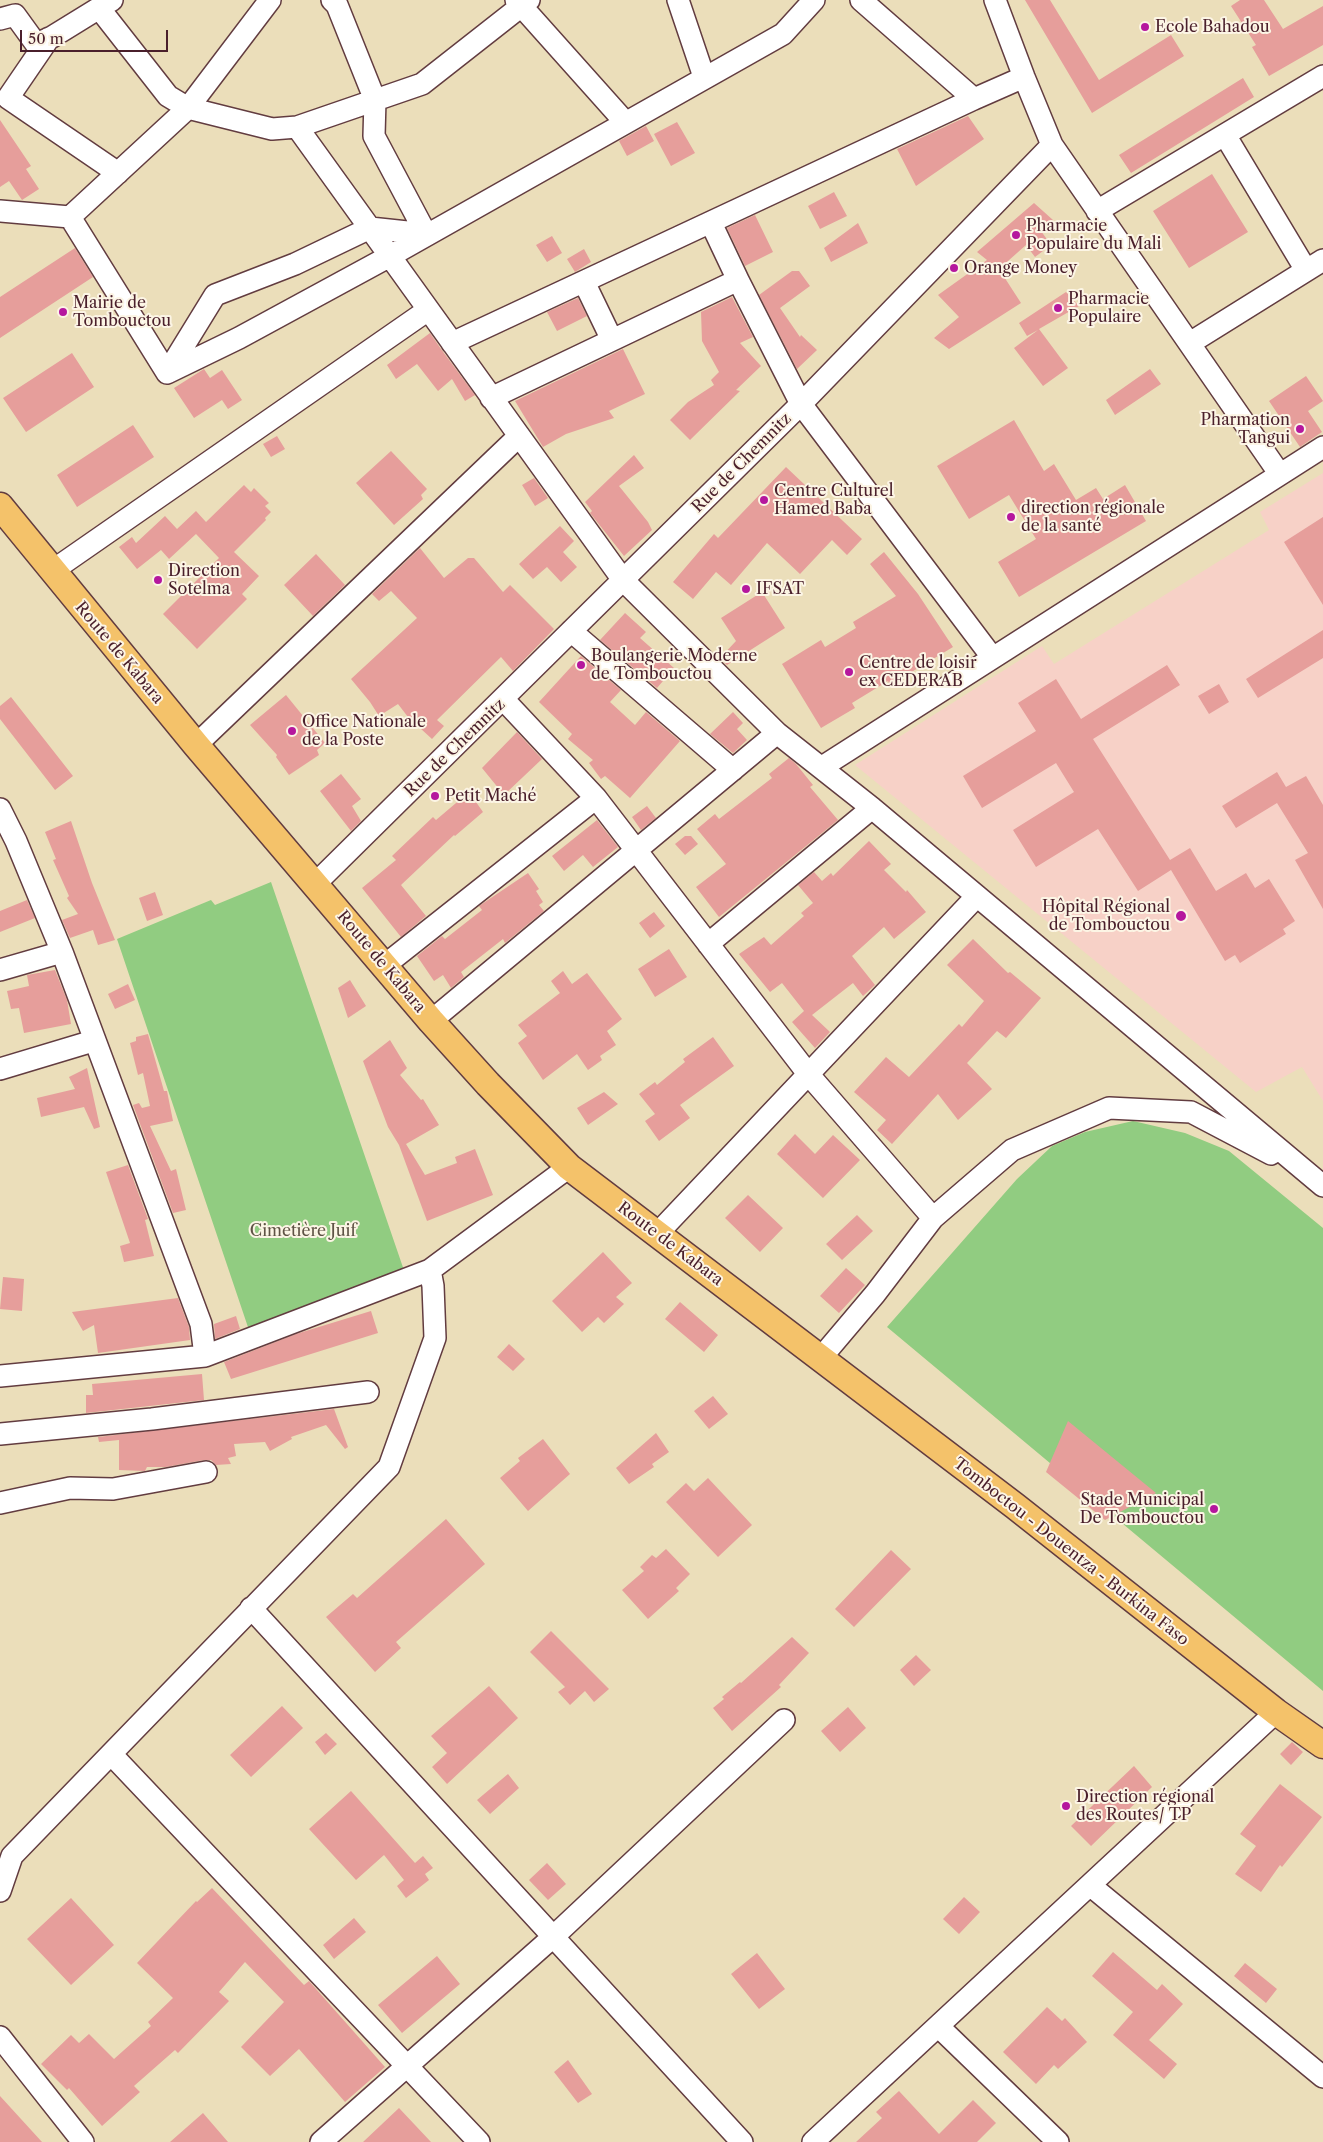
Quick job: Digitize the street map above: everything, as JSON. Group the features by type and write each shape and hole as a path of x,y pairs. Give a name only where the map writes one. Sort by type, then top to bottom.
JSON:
{"main road":[{"name":"Route de Kabara","path":"0,506 196,745 488,1084 569,1167 820,1359"},
{"name":"Tomboctou - Douentza - Burkina Faso","path":"820,1359 1014,1506 1276,1712 1323,1745"}],"street":[{"path":"0,211 70,217 188,108 270,0"},
{"path":"332,0 337,5 375,100 374,136 426,234"},
{"path":"678,0 704,77"},
{"path":"167,373 239,338 390,256 782,34 814,0"},
{"path":"862,0 974,99"},
{"path":"996,0 1024,77 1052,145 1279,473"},
{"path":"0,19 15,15 36,44 106,4 168,96 188,108 272,129 296,127 422,84 522,2 625,122"},
{"path":"49,38 8,98 118,173"},
{"path":"1097,211 1323,76"},
{"path":"452,343 1024,77"},
{"path":"296,127 623,580 777,733 822,767 1319,1176"},
{"path":"1190,343 1315,265 1225,135"},
{"name":"Rue de Chemnitz","path":"316,884 801,404 1052,145"},
{"path":"70,217 167,373"},
{"path":"711,223 801,404 992,658"},
{"path":"167,373 215,295 295,264 370,228 426,234"},
{"path":"491,398 738,280"},
{"path":"584,282 612,340"},
{"path":"52,571 428,310"},
{"path":"196,745 519,436"},
{"path":"822,767 1323,446"},
{"path":"571,631 733,770"},
{"path":"504,700 596,798 809,1074 932,1218"},
{"path":"431,1020 777,733"},
{"path":"385,965 596,798"},
{"path":"708,944 872,808"},
{"path":"0,809 16,842 62,952 200,1324 205,1356"},
{"path":"657,1234 977,896"},
{"path":"0,970 62,952"},
{"path":"0,1069 94,1041"},
{"path":"820,1359 875,1294 932,1218 1012,1150 1109,1108 1191,1112 1319,1176"},
{"path":"0,1376 205,1356 430,1270 569,1167"},
{"path":"0,1891 12,1856 389,1467 435,1338 433,1286 430,1270"},
{"path":"0,1434 152,1419 368,1392"},
{"path":"0,1503 70,1488 113,1489 206,1472"},
{"path":"251,1608 742,2142"},
{"path":"813,2142 1276,1712"},
{"path":"321,2142 553,1937 784,1720"},
{"path":"111,1754 479,2142"},
{"path":"1090,1886 1323,2077"},
{"path":"938,2026 1058,2142"},
{"path":"0,2037 83,2142"}],"shaded area":[{"name":"Hôpital Régional de Tombouctou","path":"1323,473 1323,1101 1302,1067 1256,1092 855,765 1042,646 1054,664 1269,530 1260,512"}],"green space":[{"name":"Cimetière Juif","path":"271,882 409,1285 252,1339 117,939 211,900 215,905"},
{"name":"Stade Municipal De Tombouctou","path":"1133,1121 1185,1133 1229,1151 1323,1228 1323,1691 887,1327 1017,1179 1052,1146 1085,1132"}],"building":[{"path":"1025,0 1050,0 1099,80 1171,35 1184,56 1092,113"},
{"path":"1240,0 1264,0 1283,29 1323,6 1323,45 1269,76 1252,47 1256,45 1231,6"},
{"path":"1243,78 1254,97 1131,173 1119,155"},
{"path":"968,116 984,139 916,186 897,149"},
{"path":"0,120 31,166 26,169 39,189 22,200 9,181 0,187"},
{"path":"677,122 695,153 671,166 654,134"},
{"path":"646,126 654,141 627,156 619,141"},
{"path":"1212,174 1248,232 1189,268 1153,211"},
{"path":"834,192 847,216 820,229 808,206"},
{"path":"1034,203 1053,220 1041,231 1051,245 1035,257 1026,245 999,269 1021,303 949,349 934,338 959,317 938,295 987,260 977,252"},
{"path":"755,215 773,252 745,266 727,228"},
{"path":"858,223 868,243 831,262 824,248"},
{"path":"552,236 562,253 547,262 536,245"},
{"path":"75,248 93,277 0,338 0,297"},
{"path":"584,249 591,262 575,272 567,259"},
{"path":"792,271 799,271 810,286 780,308 800,337 801,335 817,350 797,369 759,295"},
{"path":"1066,292 1079,306 1039,329 1068,368 1043,386 1014,348 1038,330 1027,336 1019,323"},
{"path":"732,297 753,337 740,343 761,366 736,390 740,391 690,440 670,420 688,402 714,385 711,380 719,372 702,341 701,312"},
{"path":"578,298 587,316 557,331 547,312"},
{"path":"430,333 475,395 465,401 452,379 438,391 417,364 396,379 387,365"},
{"path":"623,349 645,394 609,411 614,418 566,434 543,447 515,401"},
{"path":"72,353 94,387 26,432 3,398"},
{"path":"204,369 210,378 222,370 242,400 228,409 222,400 194,418 174,388"},
{"path":"1150,369 1161,384 1115,415 1106,400"},
{"path":"1306,376 1323,401 1308,411 1322,432 1300,447 1269,401"},
{"path":"1014,420 1044,471 1054,464 1076,500 1096,488 1103,499 1125,485 1146,521 1019,597 998,562 1036,539 1009,495 969,519 937,466"},
{"path":"133,425 154,457 77,507 57,475"},
{"path":"277,436 285,449 271,457 263,444"},
{"path":"391,451 427,489 421,495 423,499 394,525 356,483"},
{"path":"634,455 644,468 619,486 648,522 652,530 624,556 590,513 592,511 585,502"},
{"path":"786,467 862,539 847,555 832,540 800,574 767,543 731,585 716,572 693,599 673,582 714,534 718,538"},
{"path":"534,478 548,498 535,506 522,485"},
{"path":"244,485 251,492 254,488 269,503 265,506 271,512 265,518 266,520 234,552 259,576 242,594 247,599 197,649 163,614 219,558 196,534 169,559 161,550 137,569 119,547 132,537 136,543 165,516 177,529 196,511 206,522"},
{"path":"1323,517 1323,605 1284,542"},
{"path":"560,526 574,541 563,552 577,567 561,582 547,567 533,579 519,564"},
{"path":"420,548 444,578 468,558 474,558 503,592 510,585 554,629 513,671 501,657 437,720 444,726 432,739 408,717 398,704 379,716 351,679 417,618 391,591 379,601 372,594"},
{"name":"Centre de loisir ex CEDERAB","path":"884,552 918,594 953,647 890,685 888,681 852,703 855,708 821,728 782,664 821,640 825,647 856,628 853,622 896,596 870,564"},
{"path":"316,554 345,585 313,616 284,585"},
{"path":"762,592 785,628 727,665 720,658 736,641 721,618"},
{"path":"625,613 646,632 640,638 674,668 657,688 600,640"},
{"path":"1323,630 1323,658 1258,698 1246,679"},
{"path":"581,656 621,690 610,702 635,725 646,712 680,741 630,798 605,776 601,779 589,763 593,760 568,739 572,734 539,702"},
{"path":"1167,665 1180,685 1093,739 1170,860 1190,848 1216,891 1246,873 1255,888 1269,879 1295,921 1283,929 1286,934 1240,963 1235,955 1225,961 1171,870 1138,891 1098,829 1036,867 1013,830 1074,792 1056,763 982,808 963,776 1036,731 1018,703 1056,679 1081,719"},
{"path":"1219,684 1229,702 1209,714 1198,696"},
{"path":"286,695 325,743 317,750 319,755 289,775 276,757 277,755 250,725"},
{"path":"11,697 73,776 55,790 0,719 0,706"},
{"path":"733,712 743,723 737,729 747,740 733,753 710,734"},
{"path":"517,732 542,759 504,795 482,768"},
{"path":"789,758 813,785 810,787 838,820 719,917 696,887 726,864 697,829 715,814 719,819 772,778 769,774"},
{"path":"1277,772 1286,787 1306,776 1323,805 1323,909 1295,860 1308,853 1277,803 1236,828 1222,806"},
{"path":"341,774 361,799 352,806 361,821 351,831 320,791"},
{"path":"469,792 483,812 454,835 401,885 426,916 401,937 362,888 396,860 392,856 433,817 436,820"},
{"path":"647,806 656,818 641,830 632,817"},
{"path":"597,820 618,847 593,867 583,855 564,871 552,856"},
{"path":"71,821 92,883 115,940 98,945 93,930 70,938 62,920 78,914 67,898 69,896 53,860 56,859 45,832"},
{"path":"685,836 691,836 698,844 685,855 675,844"},
{"path":"869,841 891,864 884,870 906,892 907,890 926,912 894,939 884,927 852,956 875,985 863,996 853,983 812,1015 830,1032 815,1048 792,1022 804,1011 782,983 770,992 739,954 764,937 771,945 804,916 801,913 813,903 798,885 814,872 822,881 831,873 833,876"},
{"path":"528,873 539,889 536,891 543,902 539,905 544,911 505,943 503,939 461,972 464,977 451,988 443,975 434,981 417,956 442,936 445,939 482,910 479,906"},
{"path":"155,892 163,915 147,921 139,898"},
{"path":"27,900 35,918 0,932 0,911"},
{"path":"654,912 665,926 650,938 639,923"},
{"path":"973,939 1008,973 1010,972 1041,998 1006,1038 997,1031 967,1063 992,1089 958,1120 938,1094 892,1144 877,1130 886,1120 854,1092 886,1057 909,1077 959,1024 962,1027 984,1001 947,965"},
{"path":"669,949 687,977 655,997 638,969"},
{"path":"55,970 67,1000 71,1024 24,1033 19,1008 11,1009 7,991 29,986 27,975"},
{"path":"563,971 572,984 587,973 622,1019 607,1031 616,1045 600,1056 602,1060 588,1070 577,1054 543,1080 518,1043 527,1036 518,1025 560,993 551,981"},
{"path":"350,980 366,1006 348,1018 338,988"},
{"path":"128,984 135,1000 115,1009 108,994"},
{"path":"148,1034 164,1091 167,1091 173,1121 150,1126 171,1171 176,1169 186,1210 173,1213 133,1105 139,1103 142,1108 150,1106 143,1073 138,1075 130,1043 136,1041 136,1037"},
{"path":"713,1037 734,1066 680,1105 690,1118 659,1141 645,1121 655,1114 639,1094 655,1082 657,1085 685,1062 683,1059"},
{"path":"390,1040 407,1068 400,1075 421,1100 423,1099 439,1125 406,1144 425,1175 457,1163 455,1157 475,1149 493,1195 427,1221 399,1145 388,1127 363,1061"},
{"path":"87,1068 100,1127 94,1129 84,1107 41,1117 37,1098 75,1089 69,1077"},
{"path":"604,1092 618,1104 588,1125 577,1108"},
{"path":"795,1134 815,1154 833,1135 860,1160 823,1198 777,1154"},
{"path":"128,1165 148,1219 145,1220 154,1256 124,1262 120,1246 130,1243 106,1172"},
{"path":"748,1195 783,1228 760,1252 725,1218"},
{"path":"857,1215 873,1231 842,1260 826,1244"},
{"path":"603,1252 632,1283 616,1297 624,1304 604,1323 598,1317 582,1332 552,1301"},
{"path":"846,1268 865,1285 839,1313 820,1296"},
{"path":"3,1277 24,1279 22,1311 0,1309"},
{"path":"178,1298 189,1327 190,1340 98,1353 94,1325 83,1331 72,1312"},
{"path":"680,1302 718,1335 704,1352 665,1319"},
{"path":"371,1311 378,1333 231,1379 224,1362 296,1334"},
{"path":"236,1316 240,1329 215,1339 214,1324"},
{"path":"509,1344 525,1359 513,1371 497,1357"},
{"path":"202,1374 204,1400 86,1413 86,1395 93,1395 92,1384"},
{"path":"713,1396 728,1414 709,1429 694,1411"},
{"path":"334,1409 348,1447 345,1449 326,1425 291,1437 292,1439 270,1451 265,1442 234,1444 236,1456 228,1458 231,1464 216,1465 211,1460 204,1460 166,1467 147,1467 145,1471 119,1470 119,1440 99,1442 98,1437"},
{"path":"1068,1421 1156,1493 1105,1520 1046,1472"},
{"path":"656,1433 669,1452 652,1464 654,1467 629,1484 616,1468"},
{"path":"543,1439 570,1474 528,1511 500,1478 520,1461 518,1458"},
{"path":"708,1478 752,1525 718,1557 666,1502 686,1483 694,1491"},
{"path":"446,1519 485,1564 396,1642 401,1648 375,1672 326,1617 353,1594 357,1598"},
{"path":"666,1549 690,1574 676,1588 679,1591 648,1619 622,1590 644,1571 640,1567 652,1555 656,1558"},
{"path":"891,1550 911,1569 854,1627 835,1609"},
{"path":"551,1631 609,1689 594,1702 585,1691 570,1705 558,1692 565,1687 530,1652"},
{"path":"792,1637 809,1653 779,1685 781,1687 732,1731 713,1708 724,1699 722,1697 741,1683"},
{"path":"916,1655 931,1670 914,1686 900,1670"},
{"path":"489,1686 518,1718 447,1784 432,1767 447,1753 431,1736"},
{"path":"282,1706 303,1728 251,1777 230,1755"},
{"path":"848,1707 866,1728 840,1752 821,1731"},
{"path":"326,1733 337,1744 325,1755 315,1742"},
{"path":"1292,1742 1303,1752 1291,1765 1280,1754"},
{"path":"1134,1766 1152,1787 1091,1846 1071,1826"},
{"path":"508,1774 519,1788 490,1814 477,1800"},
{"path":"1280,1784 1322,1817 1282,1867 1280,1865 1261,1892 1235,1874 1256,1846 1240,1834"},
{"path":"351,1791 415,1863 423,1856 433,1868 425,1874 429,1880 406,1898 397,1886 404,1880 384,1855 356,1880 309,1829"},
{"path":"547,1863 566,1884 548,1900 529,1880"},
{"path":"212,1888 304,1985 309,1981 385,2067 345,2102 299,2049 270,2076 241,2047 284,2002 245,1962 219,1992 229,2001 178,2053 175,2050 134,2086 140,2092 102,2126 69,2088 67,2090 41,2064 71,2035 79,2043 89,2034 114,2059 151,2026 148,2022 173,1998 137,1963 196,1901"},
{"path":"964,1897 980,1912 959,1934 943,1919"},
{"path":"71,1898 114,1945 71,1985 27,1939"},
{"path":"354,1918 366,1932 334,1959 323,1945"},
{"path":"1113,1952 1157,1990 1162,1984 1183,2004 1149,2040 1177,2064 1164,2079 1113,2035 1133,2012 1092,1976"},
{"path":"757,1953 785,1989 759,2009 731,1974"},
{"path":"437,1956 460,1984 402,2033 378,2005"},
{"path":"1245,1963 1277,1989 1266,2003 1234,1976"},
{"path":"1047,2007 1062,2021 1065,2018 1087,2042 1058,2069 1054,2065 1036,2084 1003,2052"},
{"path":"568,2060 592,2094 578,2103 554,2072"},
{"path":"899,2091 939,2134 973,2100 996,2123 977,2142 856,2142 882,2118 876,2112"},
{"path":"0,2096 42,2142 0,2142"},
{"path":"399,2108 431,2142 363,2142"},
{"path":"203,2113 228,2142 170,2142"}],"place":[{"name":"Ecole Bahadou","path":"1145,27"},
{"name":"Pharmacie Populaire du Mali","path":"1016,235"},
{"name":"Orange Money","path":"954,268"},
{"name":"Pharmacie Populaire","path":"1058,308"},
{"name":"Mairie de Tombouctou","path":"63,312"},
{"name":"Pharmation Tangui","path":"1300,429"},
{"name":"Centre Culturel Hamed Baba","path":"764,500"},
{"name":"direction régionale de la santé","path":"1011,517"},
{"name":"Direction Sotelma","path":"158,580"},
{"name":"IFSAT","path":"746,589"},
{"name":"Boulangerie Moderne de Tombouctou","path":"581,665"},
{"name":"Centre de loisir ex CEDERAB","path":"849,672"},
{"name":"Office Nationale de la Poste","path":"292,731"},
{"name":"Petit Maché","path":"435,796"},
{"name":"Hôpital Régional de Tombouctou","path":"1181,916"},
{"name":"Stade Municipal De Tombouctou","path":"1214,1509"},
{"name":"Direction régional des Routes/ TP","path":"1066,1806"}]}
